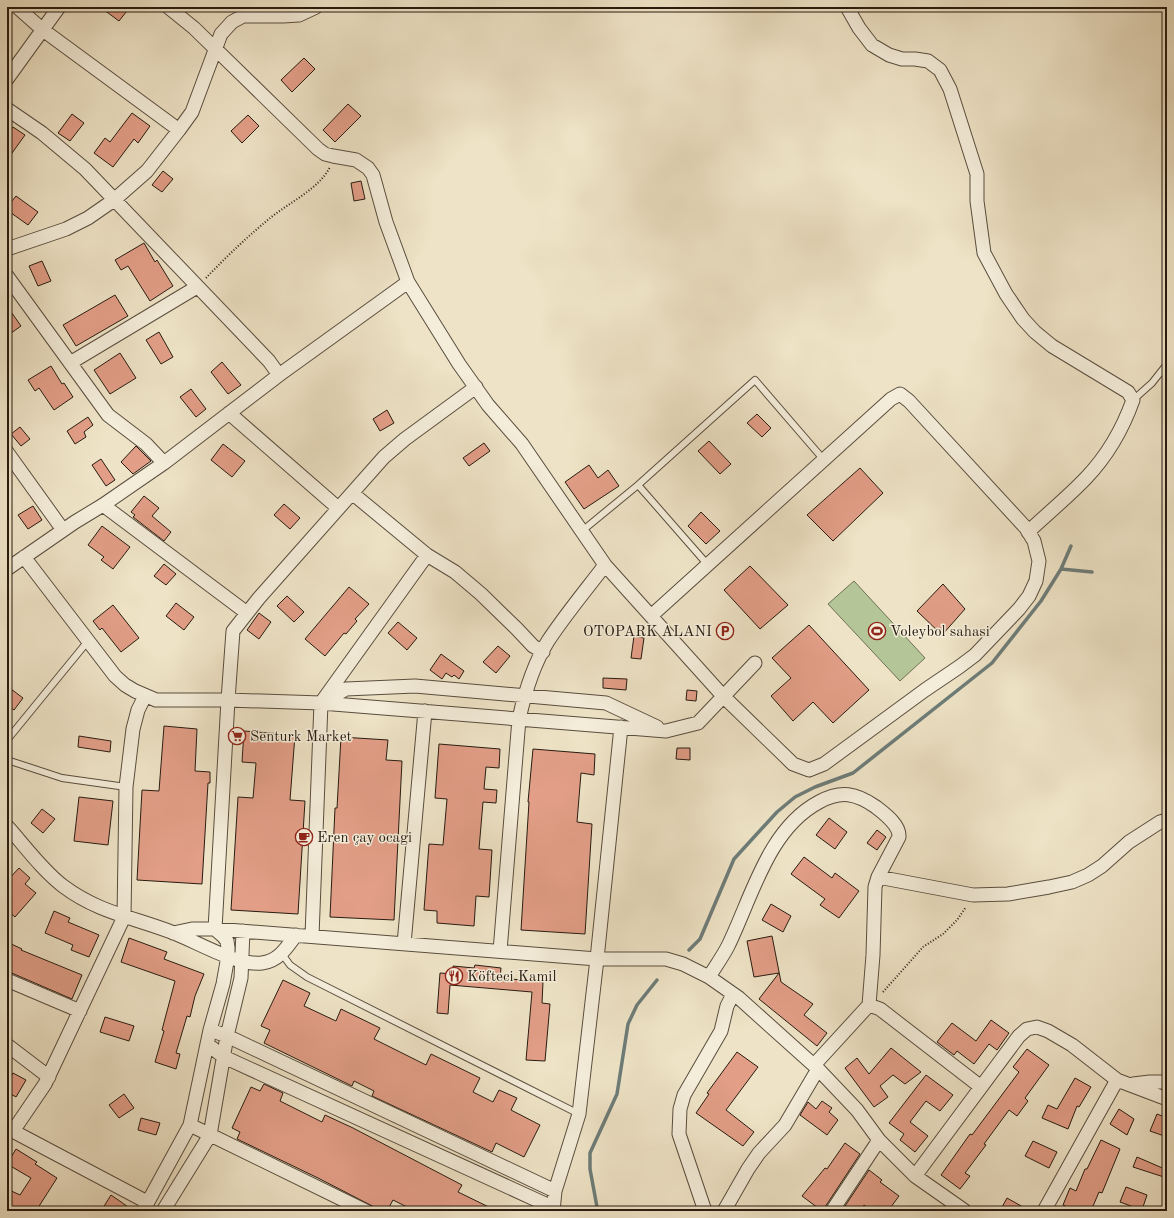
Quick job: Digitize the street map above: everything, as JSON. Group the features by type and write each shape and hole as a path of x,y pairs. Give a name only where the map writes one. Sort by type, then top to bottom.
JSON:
{"street":[{"path":"17,7 43,30 179,130"},
{"path":"7,80 59,7"},
{"path":"168,7 194,28 318,149 325,154 356,160 368,168 374,175 386,222 408,282 459,364 488,405 522,444 605,565 723,696 793,764 809,770 824,764 975,655 1020,609 1029,596 1036,581 1039,561 1034,540 1028,532 909,401 900,394 891,399 651,616"},
{"path":"7,249 66,229 88,218 114,200 147,170 192,112 221,34 232,22 243,16 283,16 299,14 316,7"},
{"path":"847,7 859,28 872,44 889,55 902,59 928,61 940,70 950,89 977,174 977,201 984,253 1006,294 1023,319 1035,332 1052,346 1128,392 1133,400 1128,416 1107,453 1086,478 1028,532"},
{"path":"7,109 42,133 85,169 269,361 279,375"},
{"path":"7,276 108,415 146,444 164,463"},
{"path":"8,567 164,463 279,375 408,282"},
{"path":"70,363 197,287"},
{"path":"215,929 233,632 259,598 384,457 405,438 476,387"},
{"path":"230,413 338,508"},
{"path":"7,452 63,530"},
{"path":"352,493 427,555 455,572 476,589 533,646 543,652"},
{"path":"103,505 247,613"},
{"path":"312,936 321,703 427,555"},
{"path":"24,557 115,676 145,696 156,700 228,700 321,703 666,731 698,723 755,663"},
{"path":"500,951 519,719 524,695 548,642 605,565"},
{"path":"321,703 346,689 415,686 606,702 666,731"},
{"path":"145,696 138,710 133,729 126,787 124,917 49,1077 10,1130 145,1207 190,1125 210,1030 223,984 228,956 227,942 215,929"},
{"path":"404,944 425,711"},
{"path":"207,1044 224,1058 553,1210 556,1191 579,1114 621,727"},
{"path":"709,977 727,947 768,855 789,824 806,808 824,799 840,795 854,795 866,800 891,820 899,833 899,837 878,877 874,898 873,955 869,1005 816,1067 785,1124 759,1153 724,1211"},
{"path":"878,877 973,895 1008,894 1072,882 1102,866 1129,842 1160,822 1167,820"},
{"path":"7,826 43,867 62,885 83,900 102,909 172,933 228,956 252,963 262,963 273,960 282,954 296,935"},
{"path":"172,933 192,929 215,929 597,959 666,959 683,964 709,977 733,994 816,1067 857,1110 879,1140 915,1176 962,1210"},
{"path":"163,1211 210,1135 228,1036 241,978 243,931"},
{"path":"7,980 80,1011"},
{"path":"705,1211 680,1134 680,1109 684,1095 721,1031 727,1006 733,994"},
{"path":"869,1005 880,1010 981,1087"},
{"path":"915,1176 1019,1036 1027,1029 1037,1027 1048,1031 1072,1045 1123,1082 1167,1098"},
{"path":"210,1030 228,1036 556,1191"},
{"path":"7,1045 49,1077"},
{"path":"1123,1082 1167,1082"},
{"path":"1044,1211 1123,1082"},
{"path":"190,1125 366,1211"},
{"path":"836,1210 879,1140"}],"lane":[{"path":"1133,400 1152,383 1167,364"},
{"path":"582,530 638,485 755,380 824,460"},
{"path":"638,485 708,565"},
{"path":"7,740 88,640"},
{"path":"7,760 62,778 126,787"},
{"path":"282,954 290,965 307,976 579,1114"}],"path":[{"path":"197,287 224,259 269,219 322,179 329,169 333,156"},
{"path":"869,1005 883,992 923,947 943,934 957,920 973,895"}],"green space":[{"name":"Voleybol sahasi","path":"854,581 925,658 900,681 828,604"}],"building":[{"path":"100,7 130,7 119,21"},
{"path":"304,58 315,69 292,92 281,80"},
{"path":"348,104 361,116 335,142 323,130"},
{"path":"132,113 150,126 138,143 134,139 113,167 94,153 105,138 110,142"},
{"path":"72,114 84,123 70,141 58,133"},
{"path":"248,115 259,126 242,143 231,131"},
{"path":"13,127 25,135 7,160 7,135"},
{"path":"163,171 173,179 162,192 152,185"},
{"path":"361,181 365,199 354,201 351,183"},
{"path":"16,196 38,212 28,225 7,210 7,207"},
{"path":"144,243 155,262 157,260 173,286 150,301 128,266 121,270 115,260"},
{"path":"42,261 51,281 38,286 29,266"},
{"path":"115,295 128,316 76,346 63,325"},
{"path":"7,306 21,326 7,336"},
{"path":"159,332 173,357 161,364 146,340"},
{"path":"120,353 136,378 110,394 94,370"},
{"path":"222,362 241,385 228,394 211,372"},
{"path":"51,366 62,384 64,383 73,397 54,410 39,388 35,391 28,380"},
{"path":"191,389 206,409 196,417 180,397"},
{"path":"387,410 394,423 380,431 373,419"},
{"path":"757,414 771,428 762,437 747,423"},
{"path":"88,417 93,425 84,432 86,437 75,444 67,431"},
{"path":"20,427 30,439 21,446 11,434"},
{"path":"709,441 731,464 720,474 698,451"},
{"path":"484,443 490,451 469,466 463,458"},
{"path":"223,444 245,461 232,477 211,460"},
{"path":"136,446 151,461 133,474 121,462"},
{"path":"101,459 115,480 106,486 92,465"},
{"path":"589,465 598,478 608,470 619,486 584,509 565,482"},
{"path":"860,468 883,493 833,541 807,515"},
{"path":"144,496 159,508 152,516 171,532 164,541 133,517 135,515 131,512"},
{"path":"284,504 300,518 290,529 274,515"},
{"path":"33,506 42,520 28,529 18,515"},
{"path":"701,512 720,531 706,544 688,526"},
{"path":"102,526 130,547 113,569 101,560 104,557 88,545"},
{"path":"164,564 176,574 166,585 154,576"},
{"path":"750,566 788,605 760,629 724,590"},
{"path":"943,584 965,609 942,635 917,611"},
{"path":"349,587 369,604 355,619 357,621 346,634 344,633 325,656 305,639"},
{"path":"287,596 304,612 294,622 277,606"},
{"path":"176,603 194,617 184,630 166,616"},
{"path":"113,605 139,638 121,652 102,628 100,630 93,621"},
{"path":"259,613 271,622 259,639 247,630"},
{"path":"398,622 417,638 407,650 388,633"},
{"path":"809,625 869,690 833,723 813,702 793,721 771,696 791,678 772,658"},
{"path":"634,636 644,638 641,659 631,658"},
{"path":"498,646 510,656 496,673 483,662"},
{"path":"441,654 464,671 459,679 454,675 452,677 446,673 442,679 430,670"},
{"path":"603,678 627,679 626,690 603,688"},
{"path":"7,686 23,698 14,710 7,705"},
{"path":"687,690 697,691 696,701 686,700"},
{"path":"164,726 197,729 195,771 210,772 210,783 208,783 202,884 137,880 142,790 159,791"},
{"path":"244,731 295,735 290,800 305,801 298,914 231,910 238,797 253,798 256,763 242,762"},
{"path":"79,736 111,741 110,752 78,747"},
{"path":"341,737 388,740 386,760 402,761 394,920 330,917 335,808 337,808"},
{"path":"439,744 500,749 499,768 486,767 484,789 497,790 496,803 483,802 479,849 492,850 489,897 476,896 474,926 437,923 437,911 424,910 429,844 443,845 447,799 435,798"},
{"path":"677,748 690,748 690,760 676,759"},
{"path":"533,749 595,754 594,775 581,773 577,822 592,824 585,934 521,930 528,802"},
{"path":"79,797 113,801 108,845 74,841"},
{"path":"42,809 55,819 43,833 31,823"},
{"path":"829,818 847,832 835,849 816,835"},
{"path":"877,830 886,837 877,850 867,843"},
{"path":"804,857 832,878 835,873 859,891 839,918 820,905 825,899 791,874"},
{"path":"19,868 30,878 25,884 36,893 15,917 7,910 7,881"},
{"path":"771,904 791,916 783,932 762,920"},
{"path":"54,911 70,918 68,922 99,935 89,957 71,950 73,945 45,933"},
{"path":"772,936 781,982 813,1004 804,1015 827,1033 817,1046 759,999 779,973 754,977 747,941"},
{"path":"129,938 167,952 164,959 204,974 195,996 190,1017 187,1016 176,1053 180,1054 176,1069 155,1062 164,1031 162,1030 175,981 121,962"},
{"path":"7,942 22,949 21,950 82,975 72,999 7,971"},
{"path":"475,965 501,968 500,978 543,982 542,1003 550,1004 545,1061 526,1060 532,992 450,985 448,1014 437,1013 440,973 453,974 453,966 474,968"},
{"path":"283,980 310,993 304,1006 336,1021 341,1009 380,1028 374,1039 426,1065 431,1054 480,1078 473,1092 493,1102 499,1090 517,1098 511,1110 540,1125 524,1157 496,1143 492,1152 372,1096 374,1091 354,1081 352,1086 264,1043 270,1030 261,1026"},
{"path":"105,1017 134,1026 129,1041 100,1032"},
{"path":"991,1020 1009,1033 997,1050 989,1044 974,1064 957,1051 954,1055 937,1042 952,1023 976,1041"},
{"path":"891,1048 921,1072 905,1084 893,1075 880,1086 888,1097 874,1107 845,1068 857,1058 869,1074"},
{"path":"1027,1049 1049,1065 1025,1098 1028,1101 1017,1116 1009,1110 984,1144 986,1145 965,1173 970,1176 960,1189 941,1175 970,1134 972,1135 1019,1072 1013,1067"},
{"path":"737,1052 758,1067 726,1110 754,1132 743,1146 696,1113 709,1094 707,1093"},
{"path":"13,1073 26,1080 16,1097 7,1092 7,1084"},
{"path":"926,1075 953,1095 940,1111 926,1101 910,1122 928,1136 915,1152 900,1140 904,1134 889,1123"},
{"path":"1075,1078 1091,1087 1079,1107 1077,1106 1068,1129 1042,1118 1048,1105 1057,1109"},
{"path":"264,1084 283,1093 280,1101 322,1122 325,1115 353,1128 462,1185 458,1192 497,1211 415,1211 393,1200 387,1211 382,1211 237,1139 240,1132 232,1128 251,1087 260,1091"},
{"path":"124,1094 134,1108 119,1118 109,1105"},
{"path":"822,1101 832,1108 829,1112 838,1120 827,1135 800,1115 808,1102 816,1109"},
{"path":"1119,1109 1134,1119 1127,1135 1110,1124"},
{"path":"1157,1114 1167,1118 1167,1137 1150,1131"},
{"path":"141,1118 160,1123 156,1135 138,1130"},
{"path":"1101,1140 1120,1149 1102,1193 1099,1192 1091,1211 1077,1211 1063,1205 1070,1188 1076,1191 1085,1169 1087,1169"},
{"path":"1033,1141 1057,1152 1049,1168 1025,1156"},
{"path":"845,1143 860,1154 825,1207 824,1211 822,1211 802,1196 825,1168 827,1169"},
{"path":"16,1149 37,1162 35,1164 57,1178 36,1211 7,1211 7,1189 20,1195 31,1178 7,1164"},
{"path":"1137,1157 1167,1170 1167,1178 1133,1167"},
{"path":"869,1170 882,1180 880,1182 899,1196 888,1211 872,1211 864,1205 860,1211 846,1211 843,1209"},
{"path":"1126,1187 1147,1195 1142,1210 1120,1202"},
{"path":"111,1195 134,1211 101,1211"},
{"path":"1007,1198 1030,1211 1000,1211"}],"waterway":[{"path":"689,950 700,939 734,859 777,812 795,797 815,787 853,773 992,663 1041,601 1061,569 1071,546"},
{"path":"1061,569 1092,572"},
{"path":"596,1211 597,1207 590,1169 590,1153 617,1094 628,1024 637,1005 657,980"}],"place":[{"name":"OTOPARK ALANI","path":"725,631"},
{"name":"Voleybol sahasi","path":"877,631"},
{"name":"Senturk Market","path":"237,736"},
{"name":"Eren çay ocagi","path":"304,837"},
{"name":"Köfteci Kamil","path":"454,976"}]}
